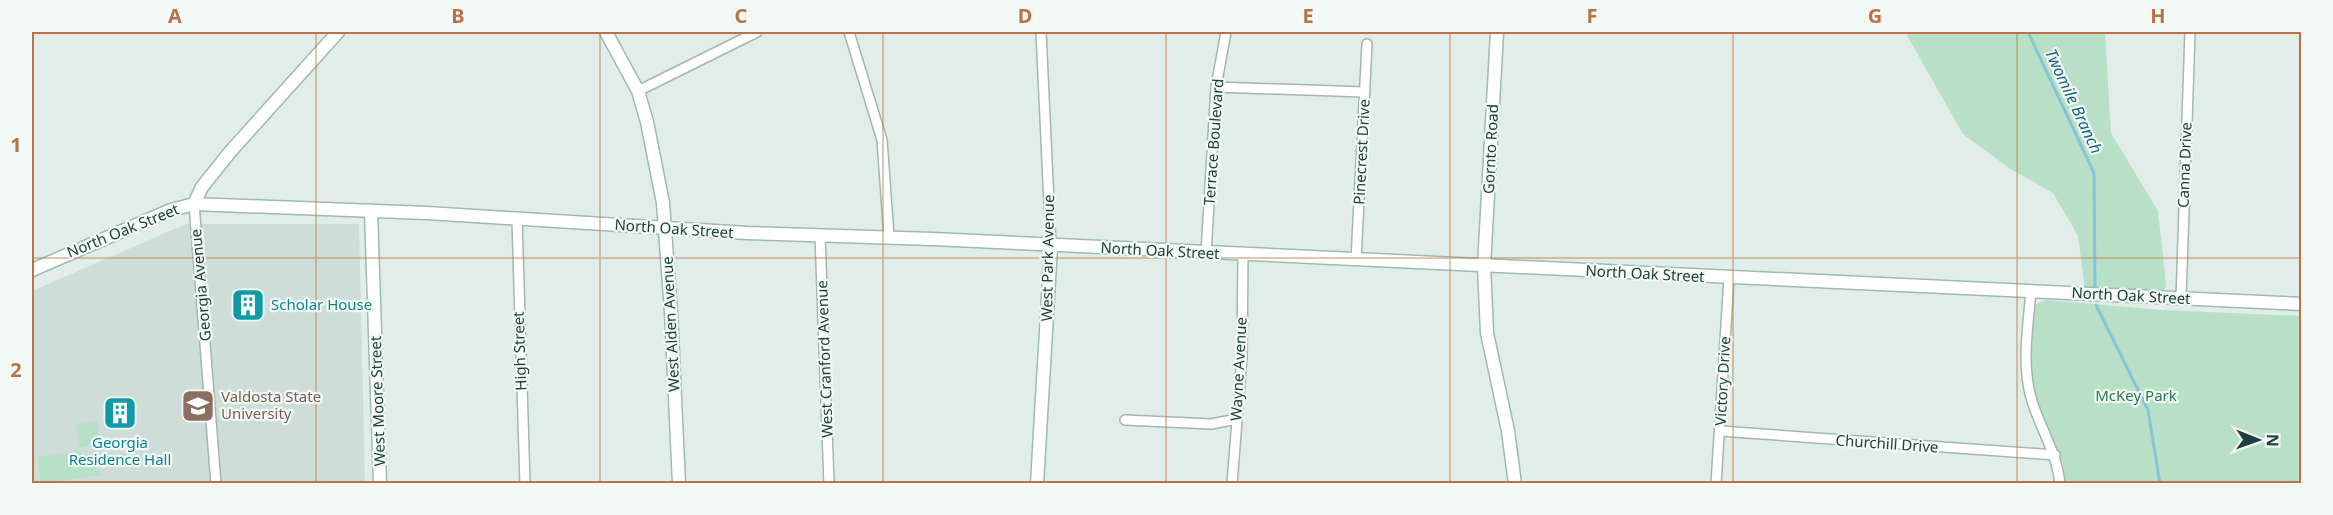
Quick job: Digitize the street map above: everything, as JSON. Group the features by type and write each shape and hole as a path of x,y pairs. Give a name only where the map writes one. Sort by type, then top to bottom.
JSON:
{"street":[{"path":"194,204 202,187 230,152 338,32"},
{"name":"West Alden Avenue","path":"606,32 638,92 647,122 666,229 679,483"},
{"path":"638,92 756,32"},
{"path":"849,32 882,140 889,237"},
{"name":"West Park Avenue","path":"1036,483 1052,246 1041,32"},
{"name":"Terrace Boulevard","path":"1206,253 1216,87 1226,32"},
{"name":"Gornto Road","path":"1497,32 1484,266 1487,333 1508,431 1515,483"},
{"name":"Canna Drive","path":"2181,299 2190,32"},
{"name":"Pinecrest Drive","path":"1356,260 1367,44"},
{"path":"1216,87 1365,92"},
{"name":"North Oak Street","path":"32,270 171,210 194,204 371,211 666,229 889,237 2301,304"},
{"name":"Georgia Avenue","path":"194,204 216,483"},
{"name":"West Moore Street","path":"371,211 380,483"},
{"name":"High Street","path":"516,219 525,483"},
{"name":"West Cranford Avenue","path":"820,235 829,483"},
{"name":"Wayne Avenue","path":"1232,483 1242,357 1243,255"},
{"name":"Victory Drive","path":"1716,483 1729,278"},
{"path":"2031,291 2027,345 2028,384 2039,420 2055,455 2060,483"},
{"path":"1125,420 1211,424 1237,419"},
{"name":"Churchill Drive","path":"1720,431 2055,455"}],"shaded area":[{"name":"Valdosta State University","path":"186,224 359,224 365,483 32,483 32,291"}],"green space":[{"path":"1905,32 2105,32 2111,133 2158,211 2166,287 2161,293 2085,289 2078,236 2053,193 2009,168 1963,134"},
{"name":"McKey Park","path":"2047,300 2162,310 2301,316 2301,483 2065,483 2062,461 2040,415 2031,388 2033,310 2036,304"},
{"path":"97,421 100,443 80,448 75,425"},
{"path":"78,451 103,475 41,483 38,457"}],"waterway":[{"name":"Twomile Branch","path":"2028,32 2094,173 2095,290"},
{"name":"Twomile Branch","path":"2096,305 2148,410 2160,484"}],"place":[{"name":"Scholar House","path":"248,305"},
{"name":"Valdosta State University","path":"198,406"},
{"name":"Georgia Residence Hall","path":"120,413"}]}
